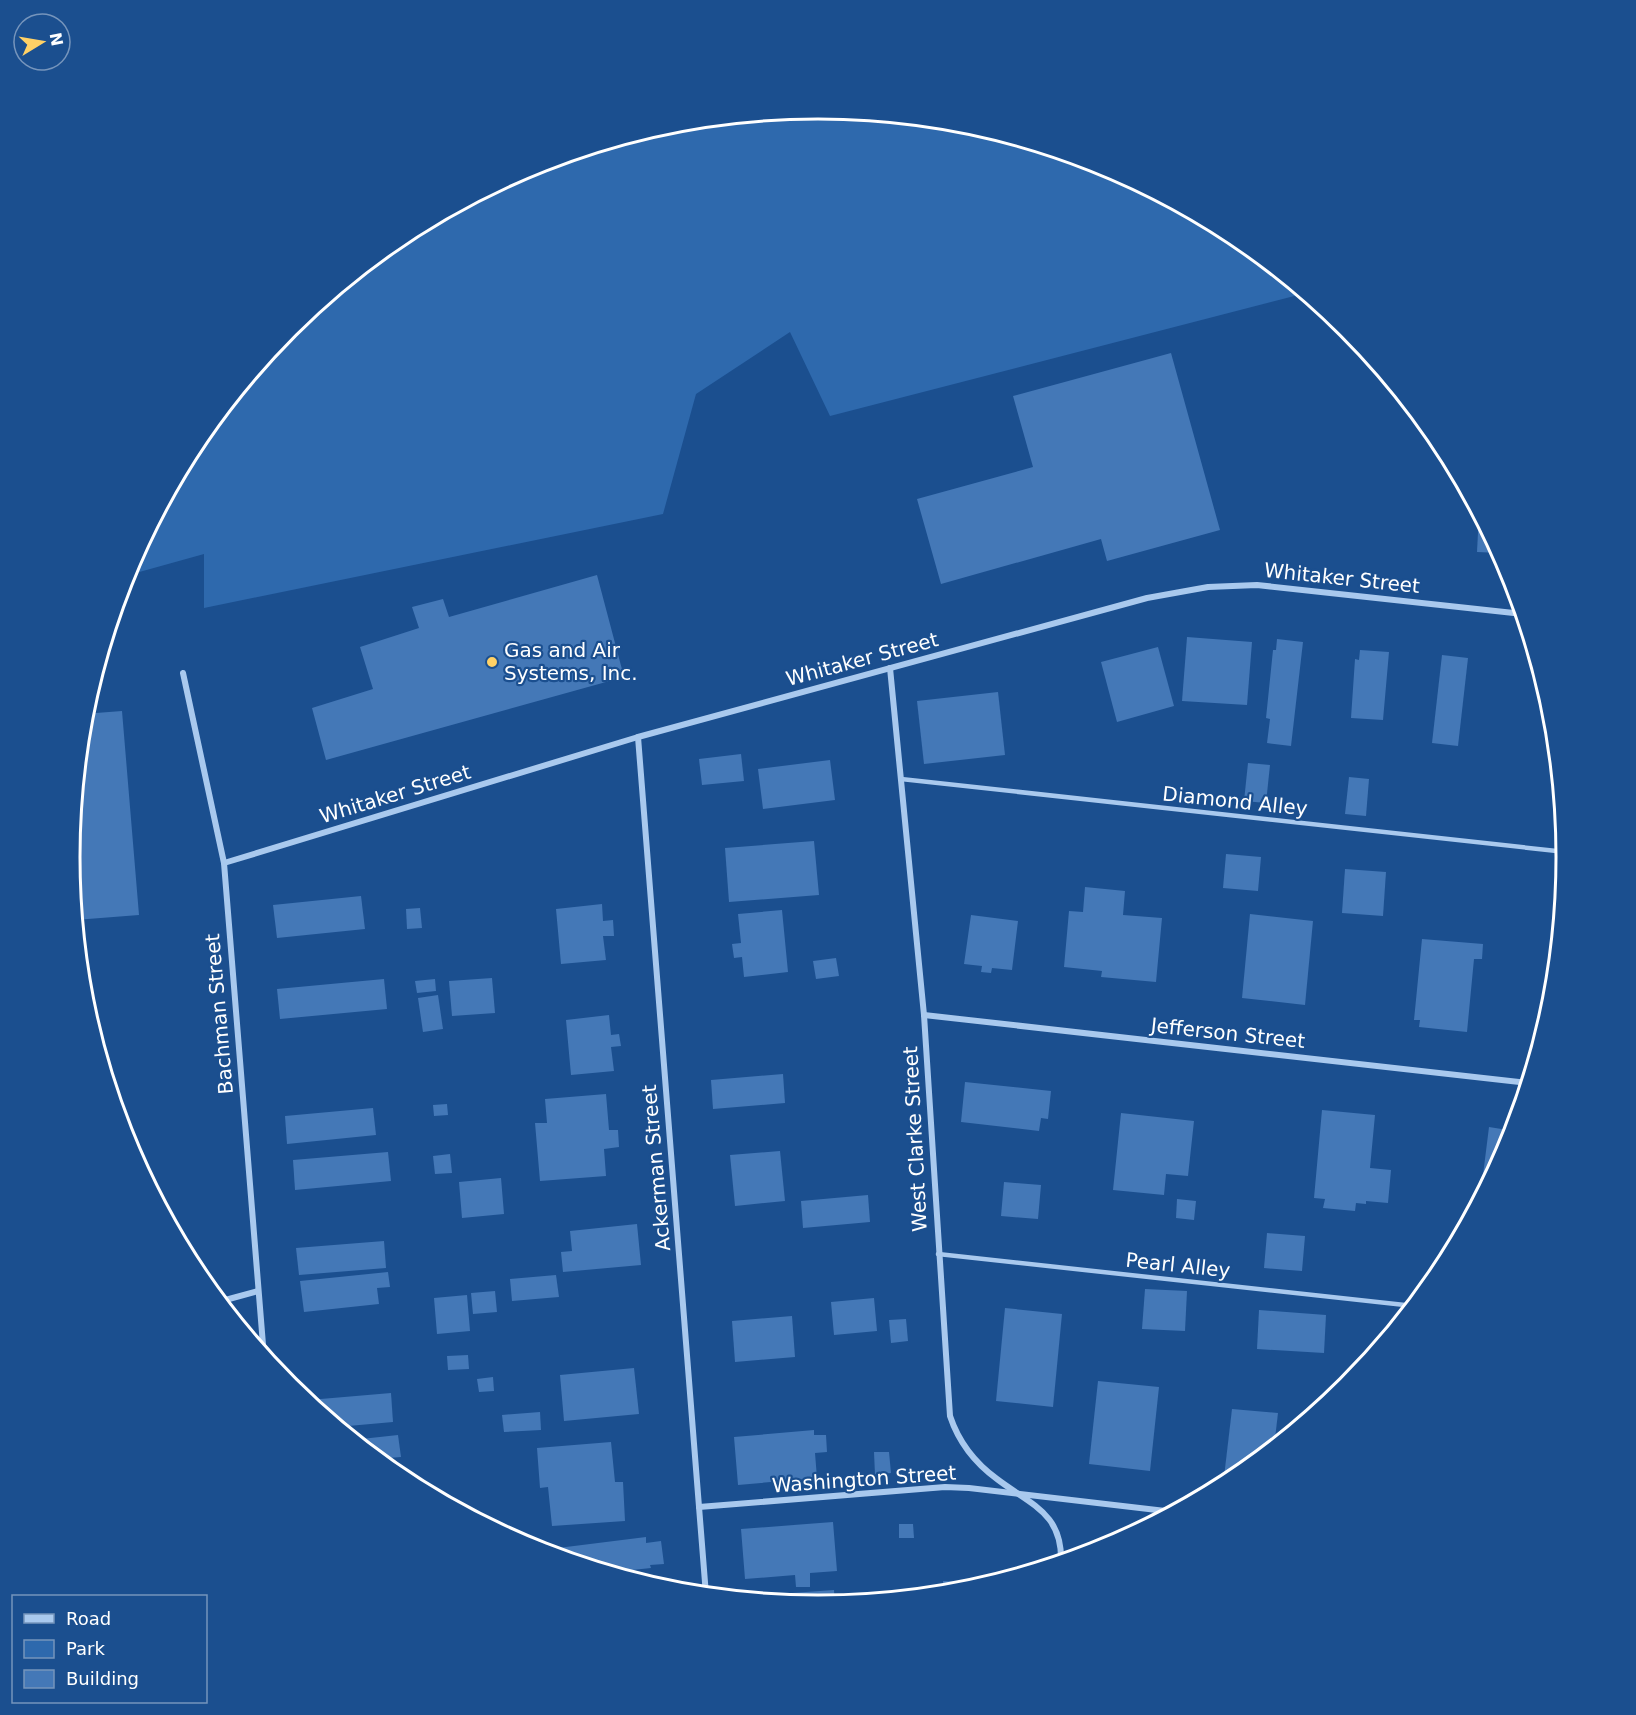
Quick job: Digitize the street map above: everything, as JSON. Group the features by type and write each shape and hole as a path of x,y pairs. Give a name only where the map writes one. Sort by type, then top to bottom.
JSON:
{"street":[{"name":"Whitaker Street","path":"224,863 638,737 1147,598 1208,587 1257,585 1514,613"},
{"name":"West Clarke Street","path":"890,668 924,1015 938,1254 949,1406 953,1427 963,1446 974,1459 998,1480 1039,1507 1053,1523 1060,1539 1061,1555"},
{"name":"Bachman Street","path":"183,673 224,863 263,1344"},
{"name":"Ackerman Street","path":"638,737 705,1587"},
{"name":"Jefferson Street","path":"924,1015 1521,1082"},
{"path":"227,1300 258,1291"},
{"name":"Washington Street","path":"699,1507 936,1488 969,1488 1162,1511"}],"lane":[{"name":"Diamond Alley","path":"901,779 1556,851"},
{"name":"Pearl Alley","path":"938,1254 1405,1305"}],"green space":[{"path":"818,119 914,125 962,133 1055,158 1145,195 1228,243 1297,295 830,416 790,332 696,394 663,514 204,608 204,554 137,573 178,488 204,447 232,408 296,335 368,272 408,243 449,218 535,175 627,144 722,125"}],"building":[{"path":"1171,353 1220,530 1107,561 1101,539 941,584 917,499 1033,467 1013,396"},
{"path":"1478,528 1490,553 1477,552"},
{"name":"Gas and Air Systems, Inc.","path":"597,575 624,677 326,760 312,708 373,689 360,647 419,628 412,607 443,599 449,617"},
{"path":"1187,637 1252,642 1247,705 1182,701"},
{"path":"1277,639 1303,642 1291,746 1267,743 1270,719 1266,718 1273,650 1276,650"},
{"path":"1158,647 1174,706 1117,722 1101,662"},
{"path":"1360,650 1389,652 1383,720 1351,718 1355,659 1359,660"},
{"path":"1442,655 1468,658 1458,746 1432,743"},
{"path":"998,692 1005,755 924,764 917,701"},
{"path":"122,711 139,915 82,919 81,809 94,713"},
{"path":"741,754 744,781 702,785 699,759"},
{"path":"830,760 835,800 763,809 758,769"},
{"path":"1248,763 1270,765 1266,803 1244,801"},
{"path":"1349,777 1369,779 1366,816 1345,814"},
{"path":"814,841 819,895 729,902 725,848"},
{"path":"1226,854 1261,857 1258,891 1223,888"},
{"path":"1345,869 1386,872 1383,916 1342,913"},
{"path":"1085,887 1125,891 1123,915 1162,918 1156,982 1101,977 1102,971 1064,967 1069,911 1083,912"},
{"path":"361,896 365,929 277,938 273,905"},
{"path":"602,904 603,921 613,920 614,936 603,936 606,960 561,964 556,909"},
{"path":"420,908 422,928 407,929 406,909"},
{"path":"782,910 788,972 744,977 742,957 734,958 732,944 741,943 738,914"},
{"path":"1250,914 1313,921 1305,1005 1242,998"},
{"path":"971,915 1018,921 1012,970 992,968 991,973 981,972 982,966 964,964"},
{"path":"1422,939 1483,944 1482,959 1474,959 1467,1032 1419,1027 1420,1020 1414,1020"},
{"path":"836,958 839,976 816,979 813,961"},
{"path":"492,978 495,1013 452,1016 449,981"},
{"path":"384,979 387,1009 280,1019 277,989"},
{"path":"435,979 436,991 417,993 415,981"},
{"path":"438,995 443,1029 423,1032 418,998"},
{"path":"609,1015 611,1035 619,1034 621,1046 611,1047 614,1071 571,1075 566,1020"},
{"path":"783,1074 785,1103 713,1109 711,1080"},
{"path":"965,1082 1051,1091 1048,1119 1041,1118 1039,1131 961,1122"},
{"path":"606,1094 609,1130 618,1130 619,1147 604,1149 606,1176 540,1181 535,1123 547,1123 545,1099"},
{"path":"447,1104 448,1115 434,1116 433,1105"},
{"path":"373,1108 376,1135 287,1144 285,1116"},
{"path":"1322,1110 1375,1115 1370,1168 1391,1170 1388,1203 1366,1201 1366,1204 1356,1203 1355,1211 1323,1208 1325,1199 1314,1198"},
{"path":"1121,1113 1194,1121 1188,1176 1166,1174 1164,1195 1113,1190"},
{"path":"1489,1127 1504,1129 1500,1140 1483,1178"},
{"path":"780,1151 785,1201 735,1206 730,1155"},
{"path":"388,1152 391,1181 295,1190 293,1160"},
{"path":"450,1154 452,1173 435,1174 433,1156"},
{"path":"501,1178 504,1214 462,1218 459,1182"},
{"path":"1004,1182 1041,1185 1038,1219 1001,1216"},
{"path":"868,1195 870,1222 803,1228 801,1201"},
{"path":"1177,1199 1196,1201 1194,1220 1176,1218"},
{"path":"637,1224 641,1265 563,1272 561,1252 572,1251 570,1231"},
{"path":"1267,1233 1305,1236 1302,1271 1264,1268"},
{"path":"384,1241 386,1268 299,1275 296,1248"},
{"path":"388,1272 390,1287 377,1288 379,1304 304,1312 300,1281"},
{"path":"556,1275 559,1297 512,1301 510,1279"},
{"path":"1145,1289 1187,1291 1185,1331 1142,1329"},
{"path":"495,1291 497,1312 473,1314 471,1293"},
{"path":"467,1295 470,1331 437,1334 434,1298"},
{"path":"874,1298 877,1331 834,1335 831,1302"},
{"path":"1005,1308 1062,1314 1053,1407 996,1401"},
{"path":"1259,1310 1326,1315 1324,1353 1257,1349"},
{"path":"792,1316 795,1357 735,1362 732,1321"},
{"path":"906,1319 908,1341 891,1343 889,1320"},
{"path":"468,1355 469,1369 448,1370 447,1356"},
{"path":"634,1368 639,1414 564,1421 560,1375"},
{"path":"493,1377 494,1391 479,1392 477,1379"},
{"path":"1098,1381 1159,1387 1150,1471 1089,1464"},
{"path":"391,1393 393,1422 347,1426 317,1399"},
{"path":"1232,1409 1278,1413 1275,1437 1224,1474"},
{"path":"540,1412 541,1430 504,1432 502,1415"},
{"path":"814,1430 814,1435 826,1435 827,1452 815,1453 817,1478 738,1485 734,1437"},
{"path":"398,1435 401,1457 389,1458 363,1439"},
{"path":"611,1442 615,1482 623,1482 625,1521 552,1526 548,1487 540,1488 537,1448"},
{"path":"874,1452 889,1452 891,1473 875,1475"},
{"path":"833,1522 837,1571 810,1573 810,1587 796,1587 795,1575 745,1579 741,1529"},
{"path":"899,1524 913,1524 914,1538 899,1538"},
{"path":"646,1537 646,1543 661,1541 664,1564 650,1565 651,1568 632,1570 632,1572 558,1548"},
{"path":"943,1581 963,1582 962,1582 943,1585"},
{"path":"834,1590 834,1595 818,1596 778,1594"}],"place":[{"name":"Gas and Air Systems, Inc.","path":"492,662"}]}
